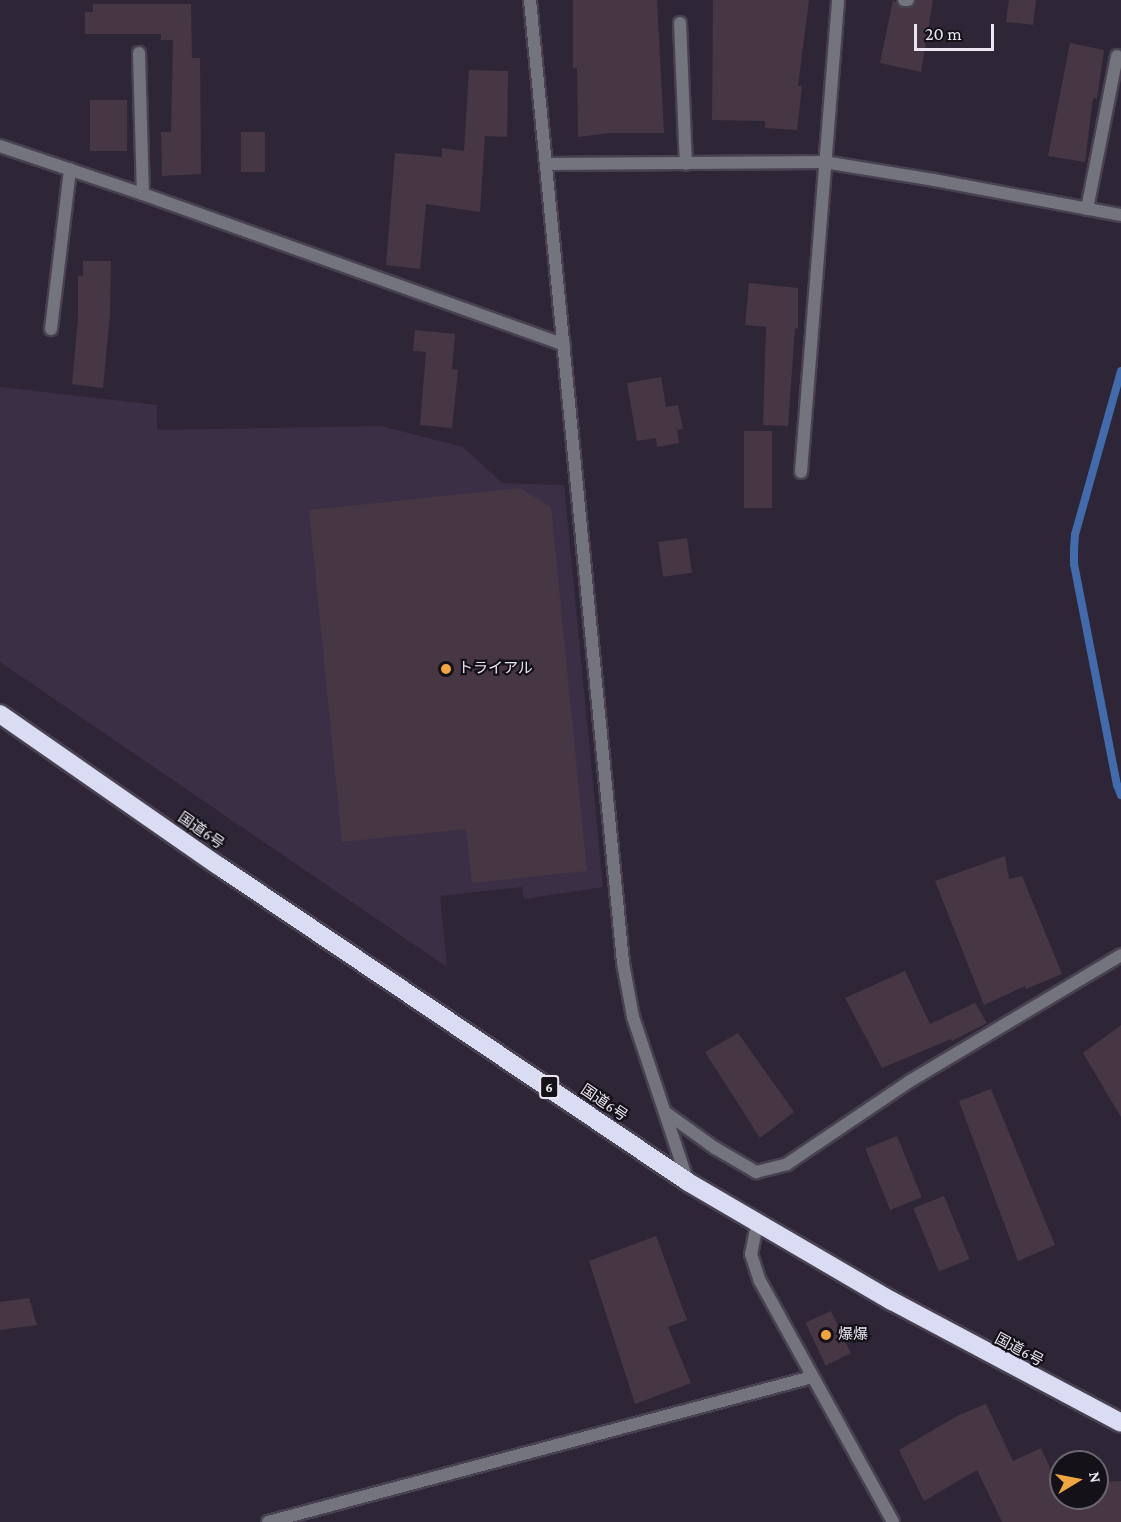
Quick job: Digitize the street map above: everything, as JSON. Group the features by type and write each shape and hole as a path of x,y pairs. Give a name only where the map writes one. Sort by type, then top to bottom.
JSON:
{"highway":[{"name":"国道6号","path":"0,714 209,860 688,1182 995,1358 1121,1423"}],"street":[{"path":"530,0 623,963 633,1017 688,1182"},
{"path":"801,471 838,0"},
{"path":"680,23 686,164"},
{"path":"139,53 142,194"},
{"path":"1087,209 1117,56"},
{"path":"0,146 142,194 564,345"},
{"path":"546,164 824,162 934,180 1121,216"},
{"path":"51,329 70,169"},
{"path":"664,1112 715,1148 756,1173 787,1164 910,1081 1121,955"},
{"path":"758,1224 751,1254 760,1281 892,1522"},
{"path":"268,1522 812,1377"}],"shaded area":[{"path":"0,387 157,405 157,430 381,426 463,447 502,483 564,485 603,887 524,899 522,887 440,896 447,967 0,662"}],"building":[{"path":"573,0 657,0 664,133 610,133 578,137 577,68 573,68"},
{"path":"713,0 809,0 798,86 802,86 797,130 765,128 765,121 712,120"},
{"path":"893,0 904,8 913,7 916,0 933,0 921,72 880,63"},
{"path":"1009,0 1036,0 1033,25 1006,22"},
{"path":"93,4 191,4 192,58 200,58 201,174 162,176 161,132 171,132 173,40 161,40 161,34 85,34 85,12 93,12"},
{"path":"1070,43 1104,50 1097,99 1093,98 1085,162 1048,156"},
{"path":"469,70 508,71 507,137 485,136 480,212 426,204 420,269 386,265 395,153 442,157 442,148 464,151"},
{"path":"90,100 127,100 127,151 90,151"},
{"path":"241,132 265,132 265,172 241,172"},
{"path":"83,261 111,261 110,314 103,388 72,384 78,319 78,276 83,276"},
{"path":"749,283 798,288 798,329 795,328 788,426 763,425 766,327 745,325"},
{"path":"415,330 455,334 452,369 458,370 452,428 420,425 426,352 413,351"},
{"path":"661,377 666,407 678,405 683,429 677,430 679,443 657,447 656,438 637,441 627,383"},
{"path":"744,431 772,431 772,508 744,508"},
{"name":"トライアル","path":"520,488 551,507 587,871 472,883 466,829 342,842 309,510"},
{"path":"687,538 692,573 663,577 658,542"},
{"path":"1005,856 1009,879 1022,876 1062,974 1026,989 1025,986 984,1005 935,881"},
{"path":"905,971 930,1024 975,1003 987,1023 952,1041 951,1039 882,1068 845,998"},
{"path":"1121,1025 1121,1117 1083,1053"},
{"path":"738,1033 794,1112 760,1138 705,1052"},
{"path":"991,1089 1055,1245 1018,1261 959,1101"},
{"path":"897,1136 922,1197 890,1210 865,1149"},
{"path":"944,1196 969,1259 939,1271 913,1208"},
{"path":"656,1236 687,1320 668,1327 691,1383 635,1404 589,1261"},
{"path":"29,1298 37,1325 0,1330 0,1302"},
{"path":"831,1311 851,1354 825,1365 806,1323"},
{"path":"986,1404 1013,1461 1041,1448 1049,1466 1049,1510 1109,1510 1109,1482 1121,1481 1121,1522 1002,1522 977,1470 924,1501 899,1450 959,1415"}],"waterway":[{"path":"1121,371 1075,535 1074,548 1074,564 1117,785 1121,795"}],"place":[{"name":"トライアル","path":"446,669"},
{"name":"爆爆","path":"826,1335"}]}
